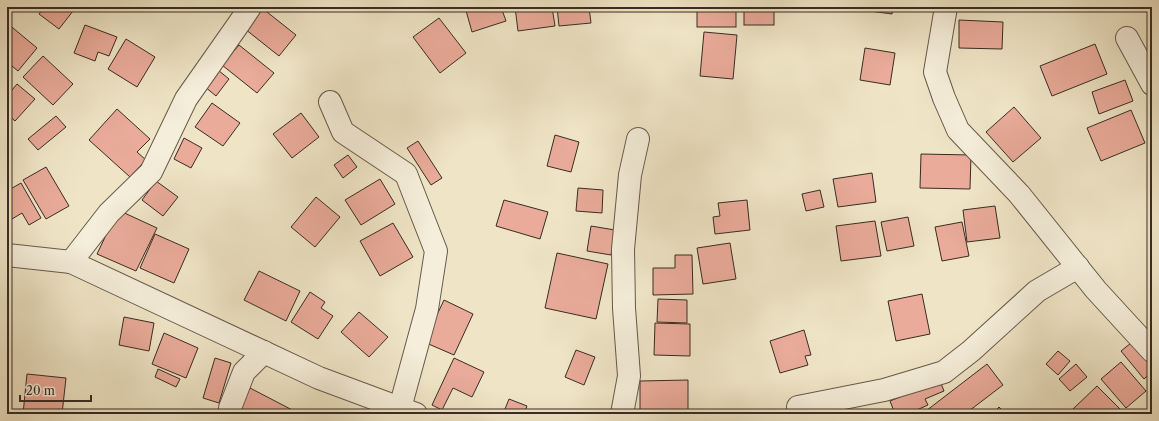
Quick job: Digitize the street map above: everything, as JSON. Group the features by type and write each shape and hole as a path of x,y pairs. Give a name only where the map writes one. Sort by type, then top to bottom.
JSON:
{"street":[{"path":"71,262 109,213 151,172 186,99 250,7"},
{"path":"946,7 935,72 944,98 958,130 1019,194 1096,290 1152,351"},
{"path":"1127,38 1152,84"},
{"path":"7,255 71,262 319,378 408,411 436,251 406,174 343,132 330,102"},
{"path":"622,414 629,376 624,308 623,249 630,175 638,138"},
{"path":"798,407 884,390 944,372 971,351 1038,291 1078,267"},
{"path":"230,414 230,408 244,372 264,352"}],"building":[{"path":"45,7 68,7 73,11 59,29 39,14"},
{"path":"465,7 501,7 506,21 472,32"},
{"path":"515,7 552,7 555,26 518,31"},
{"path":"557,7 589,7 591,23 559,26"},
{"path":"697,7 736,7 736,27 697,27"},
{"path":"744,7 774,7 774,25 744,25"},
{"path":"893,7 892,14 848,8"},
{"path":"262,8 296,35 279,56 245,29"},
{"path":"439,18 466,53 440,73 413,37"},
{"path":"959,20 1003,22 1002,49 959,48"},
{"path":"7,23 37,48 18,71 7,62"},
{"path":"85,25 117,37 109,56 98,52 95,61 74,53"},
{"path":"704,32 737,35 733,79 700,76"},
{"path":"126,39 155,57 137,87 108,69"},
{"path":"1095,44 1107,74 1052,96 1040,66"},
{"path":"239,45 274,73 257,93 222,65"},
{"path":"865,48 895,53 890,85 860,80"},
{"path":"43,56 73,84 53,105 23,77"},
{"path":"218,70 229,79 216,96 204,86"},
{"path":"1125,80 1133,101 1099,114 1092,92"},
{"path":"17,84 35,99 15,121 7,114 7,96"},
{"path":"212,103 240,123 223,146 195,127"},
{"path":"1014,107 1041,138 1013,162 986,132"},
{"path":"117,109 150,139 137,152 146,160 130,177 89,140"},
{"path":"1131,110 1145,143 1101,161 1087,128"},
{"path":"301,113 319,137 292,158 273,134"},
{"path":"56,116 66,127 38,150 28,139"},
{"path":"555,135 579,142 571,172 547,166"},
{"path":"184,138 202,148 191,168 174,159"},
{"path":"418,141 442,178 431,185 407,148"},
{"path":"921,154 971,155 970,189 920,188"},
{"path":"348,155 357,167 343,178 334,165"},
{"path":"46,167 69,206 46,219 23,180"},
{"path":"872,173 876,202 838,207 833,179"},
{"path":"380,179 395,204 361,225 345,200"},
{"path":"156,181 178,197 163,216 142,200"},
{"path":"21,183 41,218 29,225 22,213 7,222 7,191"},
{"path":"578,188 603,190 602,213 576,211"},
{"path":"820,190 824,207 806,211 802,194"},
{"path":"316,197 340,217 315,247 291,227"},
{"path":"504,200 548,212 540,239 496,226"},
{"path":"747,200 750,230 715,234 713,217 720,216 718,203"},
{"path":"995,206 1000,238 967,242 963,210"},
{"path":"118,210 157,228 136,271 97,254"},
{"path":"908,217 914,246 887,251 881,222"},
{"path":"875,221 881,256 841,261 836,226"},
{"path":"962,222 969,256 942,261 935,227"},
{"path":"393,223 413,257 380,276 360,241"},
{"path":"591,226 615,230 611,255 587,251"},
{"path":"155,234 189,249 174,283 140,268"},
{"path":"730,243 736,279 703,284 697,248"},
{"path":"557,253 608,264 596,319 545,308"},
{"path":"675,255 692,255 693,294 653,295 653,268 675,268"},
{"path":"259,271 300,291 286,321 244,300"},
{"path":"310,292 325,302 321,308 333,316 318,339 291,322"},
{"path":"922,294 930,334 896,341 888,301"},
{"path":"658,299 687,300 687,323 657,322"},
{"path":"444,300 473,314 454,355 424,342"},
{"path":"359,312 388,337 369,357 341,332"},
{"path":"124,317 154,323 149,351 119,345"},
{"path":"655,323 690,324 690,356 654,355"},
{"path":"804,330 811,355 805,356 808,365 780,373 770,341"},
{"path":"164,333 198,348 186,378 152,364"},
{"path":"1131,343 1152,367 1152,372 1144,379 1121,351"},
{"path":"576,350 595,357 584,385 565,377"},
{"path":"1058,351 1070,361 1058,375 1046,364"},
{"path":"215,358 231,363 219,403 203,398"},
{"path":"454,358 484,372 472,397 453,388 442,410 432,405"},
{"path":"1121,362 1146,391 1126,408 1101,379"},
{"path":"987,364 1003,385 965,414 922,414"},
{"path":"1076,364 1087,377 1070,391 1059,379"},
{"path":"158,369 180,379 176,387 155,377"},
{"path":"27,374 66,378 62,414 23,414"},
{"path":"688,380 688,412 640,413 640,381"},
{"path":"940,381 944,391 925,399 928,405 910,413 911,414 895,414 890,401"},
{"path":"1097,386 1122,411 1119,414 1078,414 1073,409"},
{"path":"250,388 300,414 236,414"},
{"path":"509,399 527,406 524,414 503,414"},
{"path":"999,407 1006,414 992,414"}]}
